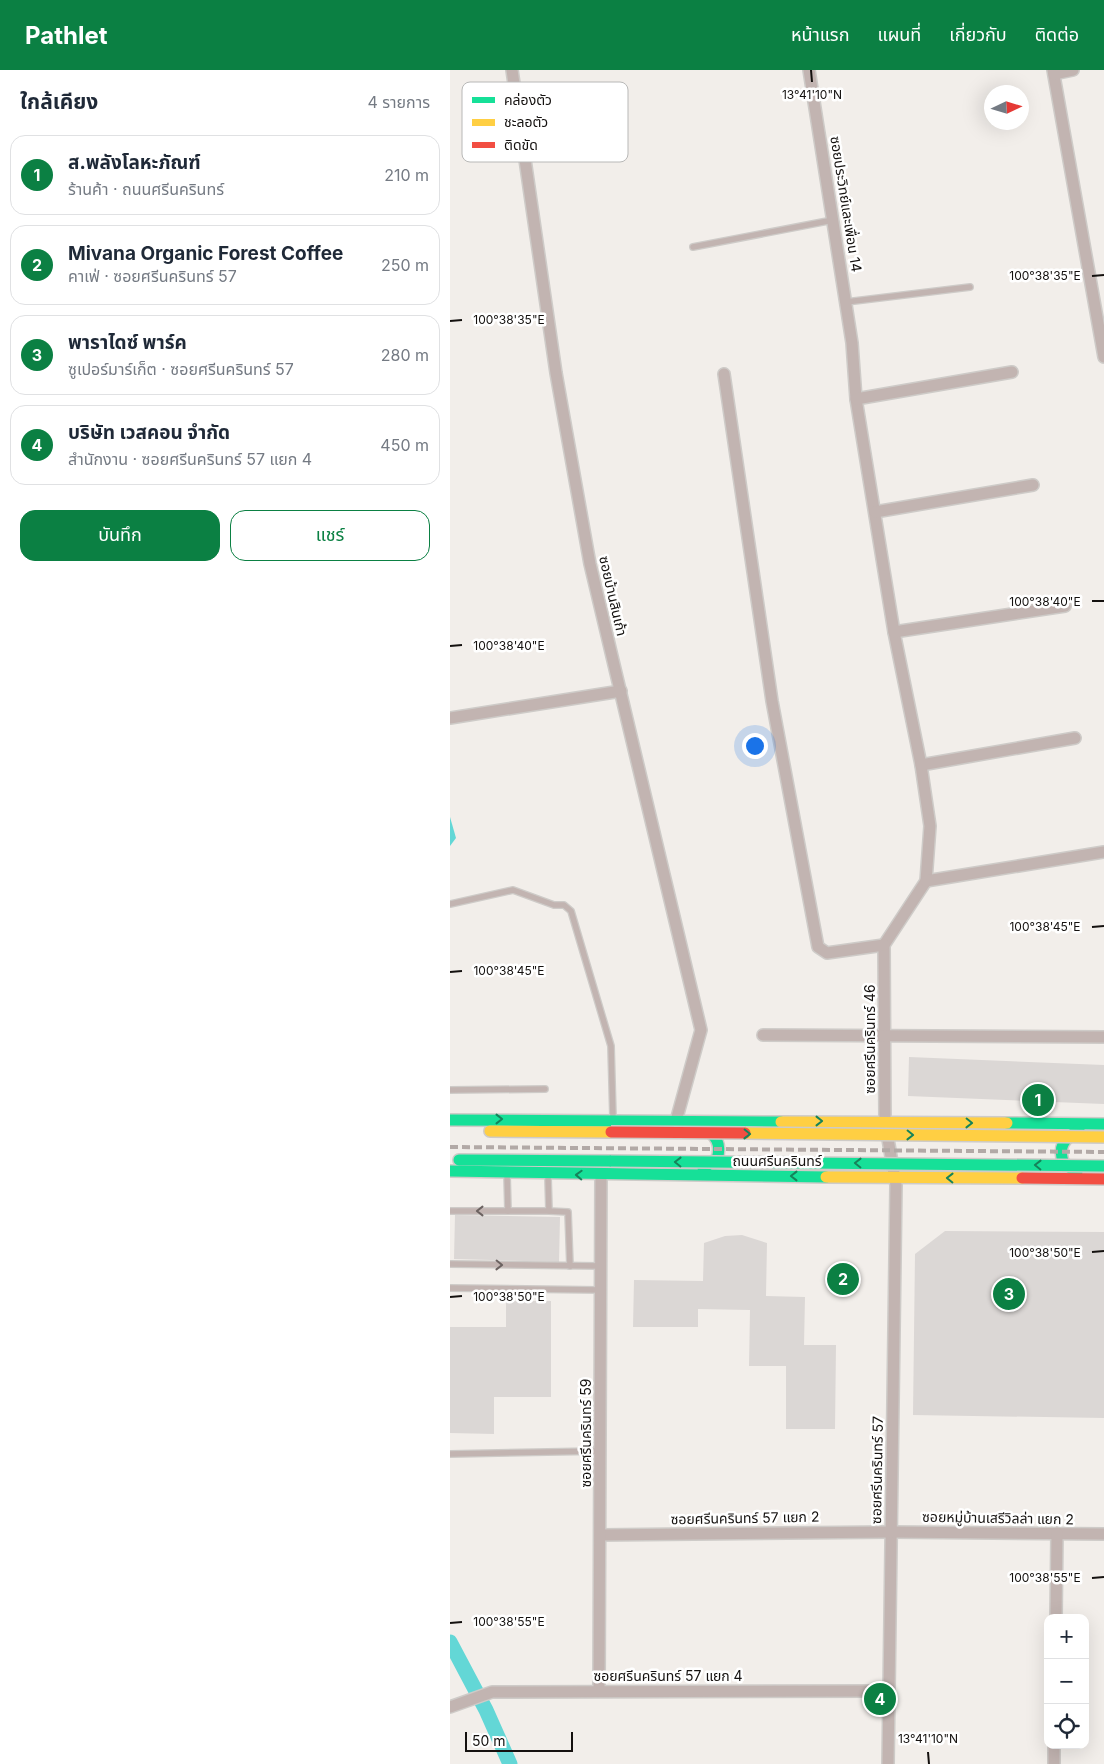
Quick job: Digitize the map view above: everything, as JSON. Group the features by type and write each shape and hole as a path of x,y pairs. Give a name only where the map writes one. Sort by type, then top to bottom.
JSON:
{"main road":[{"path":"450,1120 1098,1124"},
{"path":"691,1176 715,1162 720,1152 716,1136 692,1121"},
{"path":"1090,1179 1068,1168 1062,1160 1060,1151 1065,1138 1098,1124"},
{"path":"450,1129 1104,1137"},
{"path":"450,1160 1104,1166"},
{"name":"ถนนศรีนครินทร์","path":"450,1171 601,1175 1104,1179"}],"street":[{"name":"ซอยประวิทย์และเพื่อน 14","path":"809,70 852,343 856,399 894,632 930,826 926,882"},
{"path":"1073,70 1053,72 1104,356"},
{"name":"ซอยบ้านสินเก้า","path":"525,162 556,373 590,564 701,1030 676,1121"},
{"path":"856,399 1012,372"},
{"path":"724,374 772,701 818,947 827,953 884,950 926,882 1104,852"},
{"path":"875,512 1033,484"},
{"path":"894,632 1065,606"},
{"path":"450,718 621,691"},
{"path":"920,765 1075,738"},
{"name":"ซอยศรีนครินทร์ 46","path":"884,950 886,1035 885,1122 896,1177"},
{"path":"763,1035 1104,1037"},
{"name":"ซอยศรีนครินทร์ 59","path":"600,1691 601,1175"},
{"name":"ซอยศรีนครินทร์ 57","path":"888,1764 896,1177"},
{"name":"ซอยหมู่บ้านเสรีวิลล่า แยก 2","path":"891,1532 1104,1534"},
{"name":"ซอยศรีนครินทร์ 57 แยก 2","path":"600,1535 891,1532"},
{"path":"1056,1614 1057,1533"},
{"name":"ซอยศรีนครินทร์ 57 แยก 4","path":"450,1707 492,1692 889,1691"},
{"path":"1054,1749 1054,1764"}],"lane":[{"path":"693,247 833,220"},
{"path":"846,302 970,287"},
{"path":"450,904 513,890 554,905 564,905 570,910 611,1046 613,1120"},
{"path":"450,1090 545,1089"},
{"path":"507,1173 508,1211"},
{"path":"548,1174 549,1211"},
{"path":"450,1211 568,1212 570,1266"},
{"path":"450,1264 600,1266"},
{"path":"450,1288 600,1290"},
{"path":"450,1454 601,1451"}],"water":[{"path":"450,817 456,838 450,846"}],"building":[{"path":"909,1057 1104,1065 1104,1104 908,1096"},
{"path":"455,1215 560,1217 559,1262 454,1259"},
{"path":"945,1231 1104,1232 1104,1418 913,1415 915,1254"},
{"path":"742,1235 767,1243 766,1296 805,1297 804,1345 836,1345 835,1429 786,1429 786,1366 749,1366 750,1310 698,1309 698,1327 633,1327 634,1280 703,1281 704,1243 725,1236"},
{"path":"506,1301 551,1301 551,1397 494,1397 494,1434 450,1433 450,1327 506,1327"}],"waterway":[{"path":"450,1642 486,1710 510,1764"}],"railway":[{"path":"450,1147 1104,1152"}],"traffic: fast":[{"path":"450,1120 781,1122"},
{"path":"1007,1123 1104,1124"},
{"path":"703,1127 717,1140 719,1149 717,1159 703,1168"},
{"path":"1077,1172 1064,1164 1061,1153 1063,1144 1069,1136 1079,1130"},
{"path":"459,1160 611,1161"},
{"path":"611,1161 1104,1166"},
{"path":"450,1171 826,1177"}],"traffic: slow":[{"path":"781,1122 1007,1123"},
{"path":"490,1131 611,1132"},
{"path":"745,1133 1104,1137"},
{"path":"826,1177 1022,1178"}],"traffic: jam":[{"path":"611,1132 745,1133"},
{"path":"1022,1178 1104,1179"}],"place":[{"name":"ส.พลังโลหะภัณฑ์","path":"1038,1100"},
{"name":"Mivana Organic Forest Coffee","path":"843,1279"},
{"name":"พาราไดซ์ พาร์ค","path":"1009,1294"},
{"name":"บริษัท เวสคอน จำกัด","path":"880,1699"}]}
